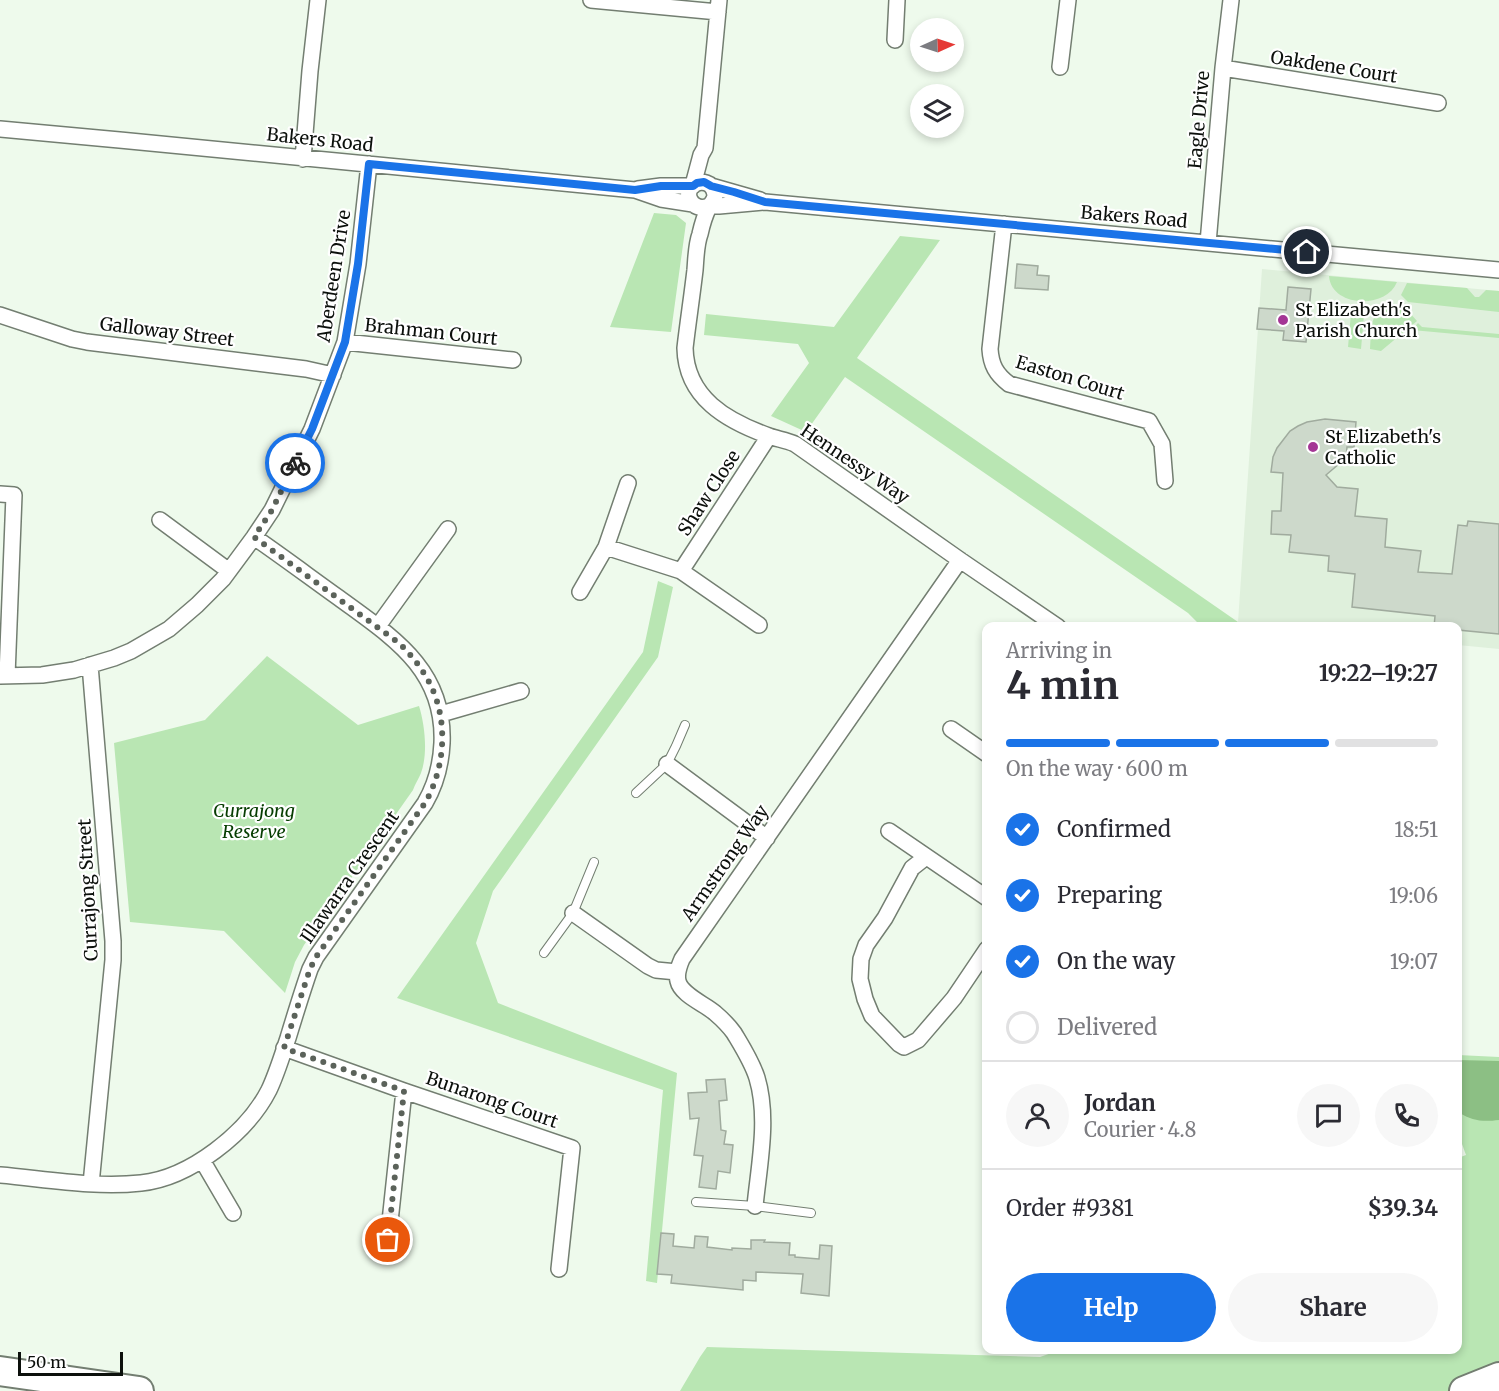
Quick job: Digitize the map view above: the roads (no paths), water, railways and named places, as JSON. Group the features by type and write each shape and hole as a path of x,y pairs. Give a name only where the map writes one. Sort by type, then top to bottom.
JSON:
{"highway":[{"path":"0,1371 139,1391"},
{"path":"1464,1391 1499,1377"}],"street":[{"path":"303,159 318,0"},
{"path":"591,0 718,6 705,148 711,186 715,194 709,206 699,208 690,201 689,193 705,148"},
{"path":"895,40 897,0"},
{"path":"1060,67 1068,0"},
{"name":"Eagle Drive","path":"1208,243 1231,0"},
{"name":"Oakdene Court","path":"1223,69 1438,103"},
{"name":"Bakers Road","path":"0,129 635,190 661,199 693,204"},
{"name":"Aberdeen Drive","path":"4,676 42,675 74,669 131,651 169,629 204,599 229,571 254,537 272,510 312,429 345,342 358,264 369,164"},
{"path":"693,185 704,182 711,186"},
{"name":"Bakers Road","path":"635,190 693,185"},
{"name":"Bakers Road","path":"711,186 765,202"},
{"name":"Bakers Road","path":"709,206 765,202 1499,270"},
{"name":"Hennessy Way","path":"693,204 699,236"},
{"name":"Hennessy Way","path":"709,206 699,236 685,348 688,369 702,397 726,417 769,436 795,444 1051,622"},
{"name":"Easton Court","path":"1004,224 990,348 991,359 999,376 1009,384 1149,421 1162,444 1165,481"},
{"name":"Galloway Street","path":"0,315 87,342 306,369 333,375"},
{"name":"Brahman Court","path":"345,342 513,360"},
{"name":"Shaw Close","path":"681,571 769,436"},
{"path":"580,592 606,547 628,483"},
{"path":"0,494 14,495 4,676"},
{"path":"160,520 229,571"},
{"path":"378,626 448,529"},
{"name":"Illawarra Crescent","path":"0,1175 91,1184 144,1183 202,1160 230,1140 244,1125 268,1090 316,957 432,791 440,764 441,714 426,676 399,643 378,626 254,537"},
{"path":"606,547 681,571 759,625"},
{"name":"Armstrong Way","path":"677,972 681,959 960,560"},
{"name":"Currajong Street","path":"90,665 114,941 91,1184"},
{"path":"441,714 521,691"},
{"path":"951,729 982,751"},
{"path":"667,764 767,838"},
{"path":"888,831 982,895"},
{"path":"926,857 912,868 885,918 866,945 861,958 860,979 872,1016 904,1047 918,1040 954,998 982,956"},
{"path":"573,913 648,966 656,970 677,972 682,990 716,1014 732,1030 747,1054 757,1077 762,1100 763,1121 755,1206"},
{"name":"Bunarong Court","path":"284,1048 572,1148 558,1269"},
{"path":"388,1240 404,1091"},
{"path":"202,1160 233,1214"}],"lane":[{"path":"636,793 667,764 685,725"},
{"path":"544,953 573,913 594,862"},
{"path":"696,1202 811,1213"}],"place":[{"name":"St Elizabeth's Parish Church","path":"1283,320"},
{"name":"St Elizabeth's Catholic","path":"1313,447"}],"park label":[{"name":"Currajong Reserve","path":"254,821"}]}
